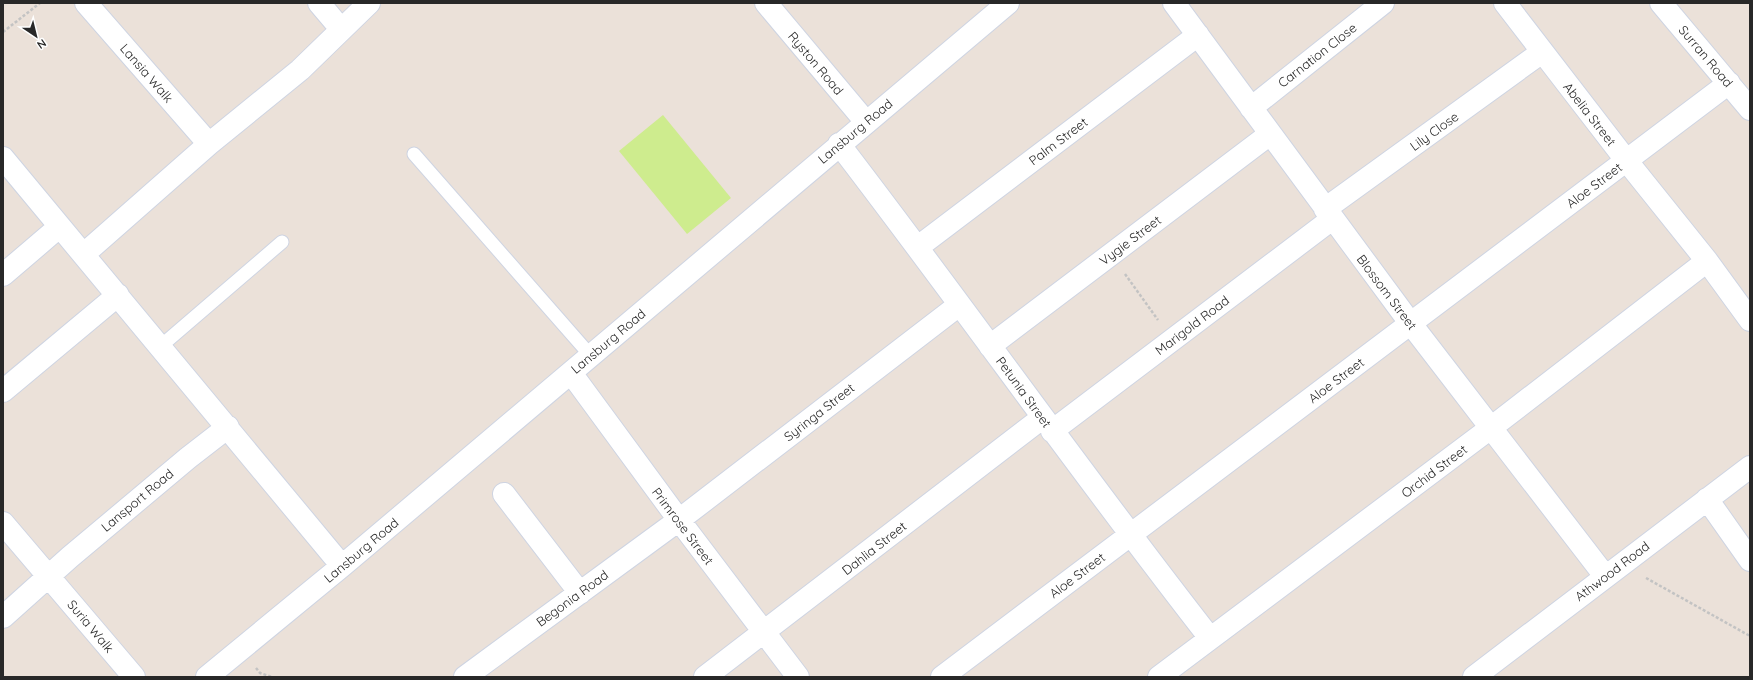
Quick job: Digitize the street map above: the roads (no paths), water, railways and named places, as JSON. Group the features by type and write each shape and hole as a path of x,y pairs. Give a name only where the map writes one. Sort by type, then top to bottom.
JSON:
{"street":[{"name":"Lansia Walk","path":"86,3 209,144"},
{"path":"319,3 340,29"},
{"path":"84,254 209,144 300,70 368,3"},
{"name":"Ryston Road","path":"766,3 866,122"},
{"name":"Lansburg Road","path":"207,677 342,566 839,144 1008,3"},
{"name":"Blossom Street","path":"1174,3 1411,324 1492,427 1605,576"},
{"name":"Carnation Close","path":"1251,108 1383,3"},
{"name":"Abelia Street","path":"1504,3 1626,160 1707,261 1750,320"},
{"name":"Surran Road","path":"1661,3 1750,109"},
{"name":"Palm Street","path":"918,247 1198,36"},
{"name":"Lily Close","path":"1329,214 1542,52"},
{"name":"Aloe Street","path":"942,677 1729,83"},
{"name":"Vygie Street","path":"990,346 1270,134"},
{"name":"Petunia Street","path":"839,144 918,247 959,305 1130,535 1210,638"},
{"path":"3,158 59,227 84,254 161,346 342,566"},
{"name":"Marigold Road","path":"1047,424 1172,340 1329,214"},
{"path":"3,274 59,227"},
{"name":"Orchid Street","path":"1159,677 1492,427 1707,261"},
{"path":"3,391 118,295"},
{"name":"Syringa Street","path":"679,520 959,305"},
{"name":"Primrose Street","path":"571,373 679,520 798,677"},
{"name":"Dahlia Street","path":"705,677 763,632 1047,424"},
{"name":"Lansport Road","path":"48,576 182,463 228,427"},
{"name":"Athwood Road","path":"1474,677 1750,466"},
{"path":"504,494 580,593"},
{"path":"1707,498 1750,560"},
{"name":"Begonia Road","path":"465,677 679,520"},
{"name":"Suria Walk","path":"3,523 134,677"},
{"path":"3,617 48,576"}],"lane":[{"path":"414,154 591,356"},
{"path":"161,346 282,242"}]}
